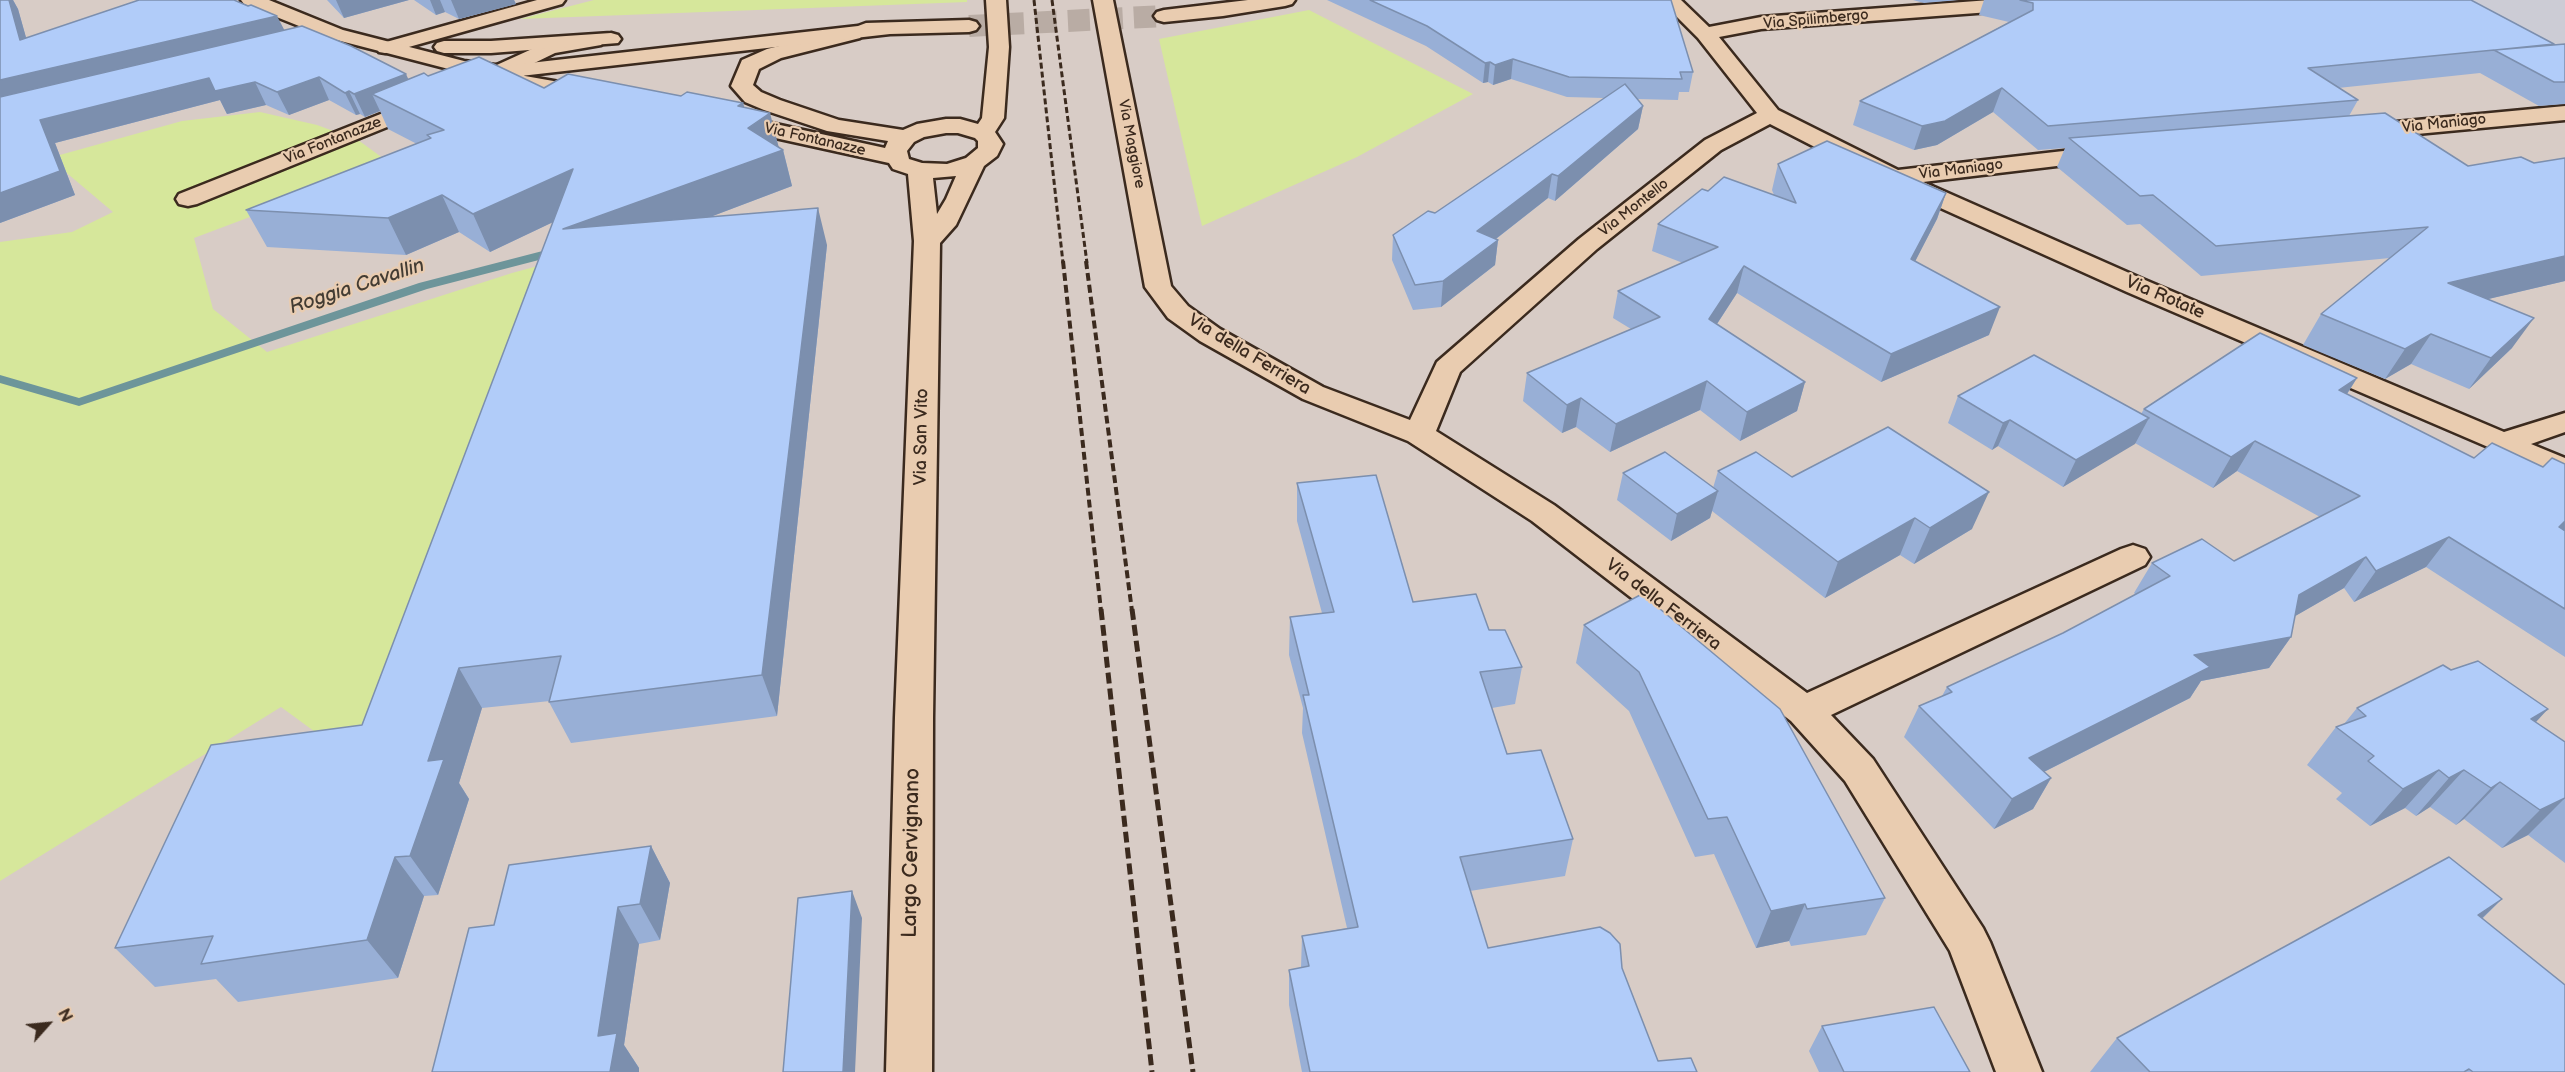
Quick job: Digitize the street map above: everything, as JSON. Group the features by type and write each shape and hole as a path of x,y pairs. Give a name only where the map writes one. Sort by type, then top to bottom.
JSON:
{"street":[{"path":"251,0 336,34 464,67 503,72 887,29"},
{"path":"983,133 993,118 999,47 996,0"},
{"name":"Via Maggiore","path":"1103,0 1158,287"},
{"path":"1164,16 1285,0"},
{"path":"1670,0 1705,34 1770,115"},
{"name":"Via Spilimbergo","path":"1705,34 1761,23 2071,0"},
{"path":"386,48 491,46 757,30 969,26"},
{"path":"857,33 774,53 750,65 742,86 753,97 835,126 906,137"},
{"path":"301,43 336,34"},
{"path":"503,72 550,48 601,39"},
{"path":"503,72 519,81 607,97"},
{"name":"Via Fontanazze","path":"188,199 503,72"},
{"name":"Via Maniago","path":"2346,134 2565,112"},
{"name":"Via Rotate","path":"1770,115 1894,178 2136,286 2565,470"},
{"name":"Via Montello","path":"1419,434 1447,368 1588,244 1713,145 1770,115"},
{"name":"Via Fontanazze","path":"708,117 897,158 901,164 920,170"},
{"path":"897,158 895,151 898,144 906,137 931,128 960,126 983,133 989,138 991,144 989,151 974,163 948,171 920,170"},
{"name":"Via Maniago","path":"1894,178 2067,156 2126,152"},
{"path":"927,241 943,225 974,163"},
{"name":"Via San Vito","path":"916,634 927,241 920,170"},
{"name":"Via della Ferriera","path":"1158,287 1178,312 1210,335 1313,393 1419,434 1543,513 1804,711 1858,770 1968,942 2019,1072"},
{"path":"2503,443 2565,422"},
{"path":"1804,711 2133,557"},
{"name":"Largo Cervignano","path":"909,1072 916,634"}],"lane":[{"path":"386,48 556,0"}],"shaded area":[{"path":"2432,0 2565,0 2565,52"}],"green space":[{"path":"594,0 967,0 967,2 520,19"},
{"path":"1309,10 1473,94 1357,157 1202,226 1159,39"},
{"path":"260,112 317,125 358,140 391,164 194,238 213,309 267,352 512,273 660,233 392,728 322,737 281,707 0,881 0,242 72,232 113,212 49,158 182,121"}],"building":[{"path":"0,0 9,0 20,40 139,0 234,0 277,16 0,80"},
{"path":"1370,0 1671,0 1693,72 1680,72 1682,79 1569,77 1513,59 1495,65 1490,62 1485,63 1427,26"},
{"path":"2020,0 2471,0 2554,44 2495,50 2565,44 2565,82 2554,82 2494,50 2308,68 2358,100 2048,126 2002,88 1945,121 1922,126 1860,101 2033,10 2033,3"},
{"path":"302,26 351,46 406,74 354,94 349,91 345,93 319,77 277,92 255,82 215,91 209,78 40,120 60,171 0,193 0,97"},
{"path":"479,57 544,88 568,74 681,96 687,92 743,103 738,106 770,113 748,128 783,150 563,229 818,208 762,675 549,702 561,656 459,668 428,761 444,759 410,856 395,857 367,940 201,964 213,936 115,948 211,745 362,725 573,169 473,214 442,195 388,218 246,210 431,138 427,135 444,130 372,94 424,73 428,76"},
{"path":"1625,84 1643,106 1558,176 1552,174 1477,231 1498,240 1443,281 1415,285 1393,235 1428,211 1435,213"},
{"path":"2385,113 2468,166 2521,157 2534,163 2565,158 2565,256 2448,283 2534,318 2491,358 2431,334 2405,349 2321,314 2428,227 2216,246 2153,195 2140,196 2069,138"},
{"path":"1827,141 1946,193 1911,259 2000,307 1891,354 1744,266 1709,319 1805,382 1747,412 1707,381 1616,424 1581,398 1567,405 1527,373 1660,317 1618,291 1718,247 1658,224 1702,189 1708,191 1724,177 1796,203 1778,164"},
{"path":"2260,333 2357,378 2339,390 2474,458 2492,443 2543,467 2552,458 2565,464 2565,521 2559,527 2565,531 2565,609 2449,537 2376,571 2366,557 2299,595 2291,637 2194,655 2210,667 2029,758 2051,778 2012,799 1919,706 1952,692 1947,687 2063,633 2170,576 2152,563 2202,539 2234,561 2360,496 2255,441 2231,457 2144,409"},
{"path":"2034,355 2149,418 2076,460 2010,420 2003,423 1958,396"},
{"path":"1888,427 1989,492 1930,528 1915,518 1838,562 1718,471 1756,452 1792,477"},
{"path":"1665,452 1718,491 1677,514 1623,473"},
{"path":"1376,475 1413,602 1476,594 1489,630 1505,630 1522,667 1480,672 1507,754 1541,750 1573,839 1460,857 1488,948 1600,927 1610,933 1620,944 1622,968 1658,1061 1691,1058 1697,1072 1310,1072 1289,970 1309,966 1302,936 1358,927 1303,695 1309,695 1290,617 1334,612 1297,483"},
{"path":"1642,594 1780,709 1885,898 1807,909 1805,904 1771,911 1727,817 1708,819 1639,672 1584,625"},
{"path":"2478,661 2548,709 2531,719 2565,742 2565,798 2540,810 2500,782 2491,788 2464,770 2449,778 2439,770 2403,789 2368,761 2374,756 2336,727 2366,716 2357,708 2443,665 2451,670"},
{"path":"651,846 640,904 618,907 598,1036 617,1033 610,1072 432,1072 469,928 494,925 509,865"},
{"path":"2449,857 2502,899 2478,915 2565,985 2565,1072 2473,1072 2469,1069 2464,1072 2150,1072 2117,1038"},
{"path":"852,891 843,1072 783,1072 798,898"},
{"path":"1934,1007 1970,1072 1844,1072 1822,1026"}],"waterway":[{"name":"Roggia Cavallin","path":"0,379 79,402 423,286 558,251"}],"tunnel":[{"path":"969,26 1164,16"}],"railway":[{"path":"1034,0 1063,263"},
{"path":"1052,0 1087,263"},
{"path":"1063,261 1101,611"},
{"path":"1086,261 1132,611"},
{"path":"1101,609 1152,1072"},
{"path":"1132,609 1193,1072"}]}
